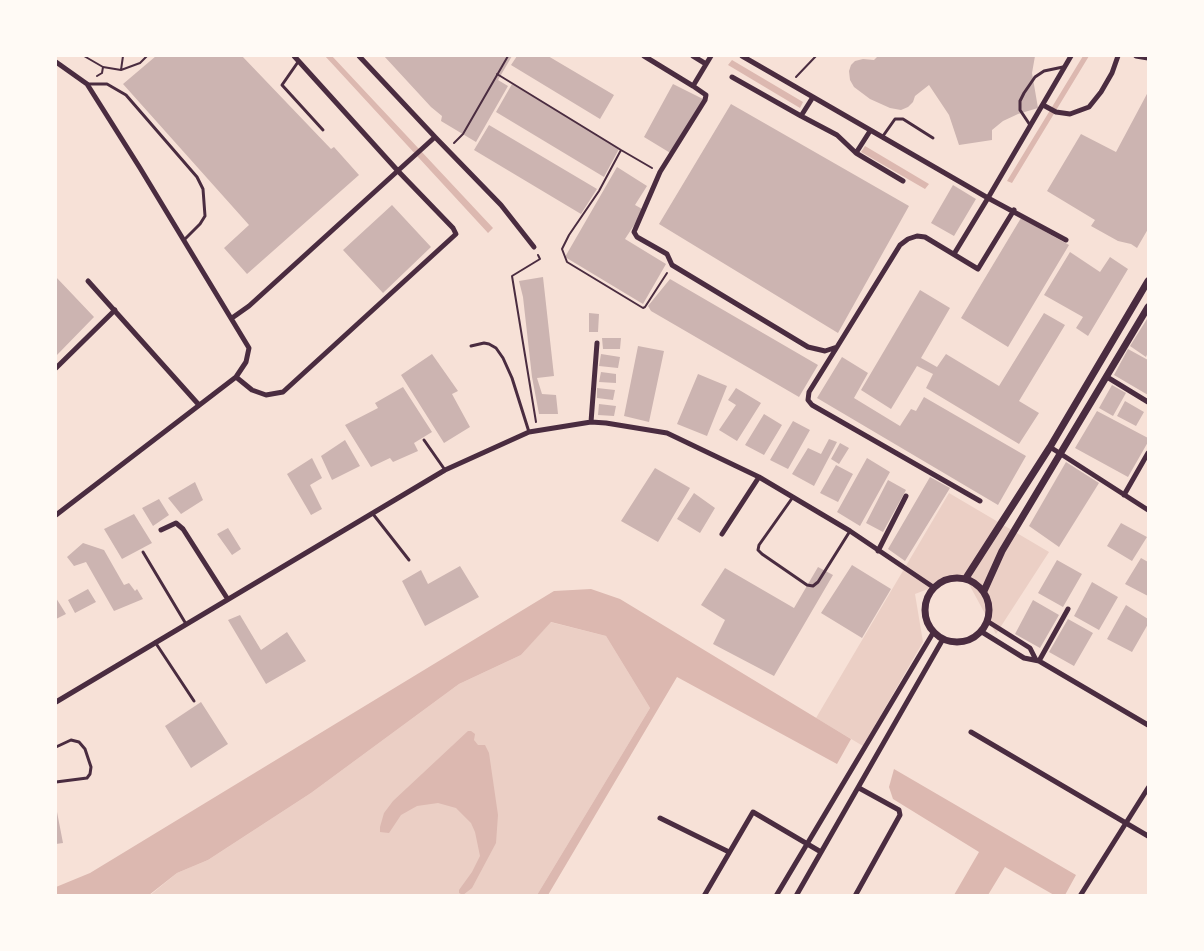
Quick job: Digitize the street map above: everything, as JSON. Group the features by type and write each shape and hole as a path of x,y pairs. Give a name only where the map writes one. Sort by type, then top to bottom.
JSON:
{"street":[{"path":"358,56 501,205 534,247"},
{"path":"644,56 706,95 660,172 634,232 637,237 667,254 672,265 808,347 825,351 837,346"},
{"path":"693,56 706,64"},
{"path":"693,86 711,56"},
{"path":"742,56 882,138 1066,240"},
{"path":"954,254 1030,126 1046,107 1071,56"},
{"path":"1046,107 1056,112 1077,113 1093,103 1112,73 1118,56"},
{"path":"1136,56 1149,58"},
{"path":"236,377 252,390 266,394 283,392 456,234 453,228 296,58"},
{"path":"56,62 87,84 249,348 246,362 236,377 56,515"},
{"path":"732,77 837,135 856,153 903,181"},
{"path":"801,116 813,97"},
{"path":"856,153 870,131"},
{"path":"232,318 252,303 435,136"},
{"path":"980,501 812,405 808,400 809,392 900,245 916,236 925,237 978,269 1014,210"},
{"path":"88,281 199,405"},
{"path":"966,578 1050,447 1149,281"},
{"path":"984,591 1002,551 1149,307"},
{"path":"56,369 115,310"},
{"path":"591,422 597,343"},
{"path":"1107,377 1149,402"},
{"path":"56,702 445,470 529,432 591,422 667,433 759,477 850,531 933,587"},
{"path":"1050,447 1149,510"},
{"path":"1124,495 1149,453"},
{"path":"722,534 759,477"},
{"path":"878,551 906,496"},
{"path":"161,530 176,523 183,529 227,598"},
{"path":"948,578 966,578 976,583 984,591 988,601 989,612 986,628 963,642 953,642 933,633 925,618 925,602 933,587 948,578"},
{"path":"1037,660 1068,609"},
{"path":"987,621 1030,648 1037,660"},
{"path":"982,632 1024,658 1037,660 1149,725"},
{"path":"776,896 933,633"},
{"path":"796,896 943,639"},
{"path":"971,732 1149,836"},
{"path":"855,896 900,816 899,810 859,788"},
{"path":"1080,896 1149,788"},
{"path":"704,896 753,812 821,852"},
{"path":"660,818 729,852"}],"lane":[{"path":"296,58 282,85 323,130"},
{"path":"1030,126 1020,110 1020,102 1024,93 1035,77 1044,71 1065,67"},
{"path":"87,84 107,84 126,95 197,177 203,189 205,216 184,240"},
{"path":"882,138 895,119 903,119 933,138"},
{"path":"471,346 484,343 496,348 512,378 529,432"},
{"path":"424,440 445,470"},
{"path":"793,497 759,545 758,550 807,585 813,586 818,582 850,531"},
{"path":"373,513 409,560"},
{"path":"143,552 186,624"},
{"path":"155,642 194,701"},
{"path":"56,747 71,740 79,742 85,749 91,767 87,778 56,782"}],"path":[{"path":"84,56 103,67 120,70 140,63 147,56"},
{"path":"120,70 123,56"},
{"path":"448,149 464,134 508,56"},
{"path":"790,83 816,56"},
{"path":"95,77 102,73 103,67"},
{"path":"497,74 660,172"},
{"path":"621,150 599,191 562,249 567,262 643,308 672,265"},
{"path":"538,431 512,276 540,259"}],"shaded area":[{"path":"325,56 332,56 493,228 488,233"},
{"path":"1083,56 1089,56 1012,183 1007,181"},
{"path":"732,60 803,102 800,108 728,65"},
{"path":"865,146 929,184 925,189 861,152"},
{"path":"949,493 1049,552 996,634 964,575 915,594 923,642 863,746 816,718"},
{"path":"591,589 620,599 851,739 837,764 677,677 548,895 537,895 650,708 606,636 551,622 521,655 459,684 311,793 208,860 177,873 149,895 56,895 56,887 90,873 554,591"},
{"path":"550,622 606,636 650,708 537,895 149,896 177,873 208,860 311,793 459,684 521,655"},
{"path":"468,731 475,734 474,740 478,745 485,745 489,753 498,815 496,843 472,888 463,895 459,893 459,890 480,856 471,823 456,808 438,803 417,806 401,815 389,833 380,832 380,827 384,813 393,801"},
{"path":"894,769 1076,875 1065,895 1054,895 1005,867 988,895 954,895 979,852 893,799 889,787"}],"building":[{"path":"156,56 242,56 331,149 334,147 359,175 247,274 224,248 249,225 123,84"},
{"path":"384,56 512,56 498,80 508,86 476,142 441,121 442,116"},
{"path":"517,56 548,56 614,95 600,119 511,65"},
{"path":"878,56 1035,56 1032,73 1038,108 1003,121 992,130 992,140 959,145 949,115 929,85 915,96 908,107 901,110 870,99 854,87 850,80 851,65 863,59 874,60"},
{"path":"512,84 619,149 604,177 496,112"},
{"path":"673,84 705,100 672,154 644,137"},
{"path":"1148,92 1148,229 1137,248 1118,241 1091,226 1095,220 1047,191 1081,134 1116,152"},
{"path":"731,104 909,206 838,333 659,224"},
{"path":"489,125 597,189 581,214 474,150"},
{"path":"617,167 647,186 635,205 644,210 625,239 666,264 643,304 565,257"},
{"path":"953,185 976,199 954,236 931,223"},
{"path":"392,205 431,247 383,293 343,250"},
{"path":"1021,218 1069,245 1008,347 961,318"},
{"path":"1070,252 1100,272 1110,257 1128,269 1088,336 1076,328 1083,317 1044,295"},
{"path":"56,277 94,317 56,356"},
{"path":"543,277 554,376 537,378 542,394 556,395 558,414 539,414 519,281"},
{"path":"670,279 818,365 799,397 651,311 648,306"},
{"path":"920,290 950,308 921,358 937,367 946,354 999,386 1044,313 1065,325 1019,401 1039,413 1019,444 926,388 933,374 917,366 891,409 861,390"},
{"path":"589,313 599,314 598,332 589,332"},
{"path":"1147,319 1148,352 1146,357 1130,346"},
{"path":"602,338 621,338 620,349 603,349"},
{"path":"638,346 664,351 649,422 624,416"},
{"path":"1128,349 1148,360 1148,395 1114,375"},
{"path":"432,354 458,391 452,394 470,427 444,443 401,375"},
{"path":"601,354 620,357 618,368 599,366"},
{"path":"842,357 868,373 854,398 900,426 911,409 916,411 924,397 1026,456 998,505 817,398"},
{"path":"601,372 616,374 616,383 599,382"},
{"path":"698,374 727,386 707,436 677,424"},
{"path":"1112,385 1126,393 1113,416 1099,408"},
{"path":"403,387 432,432 414,443 418,451 393,462 390,458 371,467 345,425 378,408 375,403"},
{"path":"597,388 615,390 613,400 597,398"},
{"path":"736,388 761,403 737,441 719,430 736,405 728,400"},
{"path":"1125,401 1144,412 1136,426 1117,416"},
{"path":"599,404 616,406 614,416 598,415"},
{"path":"1097,411 1148,438 1148,442 1128,477 1075,448"},
{"path":"764,414 782,425 764,455 745,445"},
{"path":"793,421 810,430 788,469 770,460"},
{"path":"829,439 837,442 814,486 792,474 808,448 821,454"},
{"path":"345,440 360,466 332,480 321,456"},
{"path":"840,443 849,448 839,464 831,459"},
{"path":"312,458 322,478 310,485 322,509 311,515 287,474"},
{"path":"867,458 890,472 860,526 837,512"},
{"path":"1066,462 1099,483 1059,547 1029,526"},
{"path":"836,465 853,474 838,502 820,493"},
{"path":"655,468 690,488 658,542 621,521"},
{"path":"930,477 950,488 905,561 888,549"},
{"path":"888,480 906,490 883,532 866,523"},
{"path":"195,482 203,500 181,514 168,498"},
{"path":"694,493 715,508 700,533 677,519"},
{"path":"159,499 169,515 153,526 142,508"},
{"path":"134,514 152,543 122,559 104,529"},
{"path":"1121,523 1147,537 1132,561 1107,546"},
{"path":"228,528 241,549 232,555 217,534"},
{"path":"83,543 104,550 124,585 129,583 135,591 137,589 143,599 114,611 86,562 74,566 67,557"},
{"path":"1141,558 1148,562 1148,596 1125,584"},
{"path":"1057,560 1082,574 1063,607 1038,593"},
{"path":"852,565 891,589 862,638 821,613"},
{"path":"460,566 479,597 425,626 402,581 421,570 428,584"},
{"path":"818,567 833,575 774,676 713,644 725,620 701,605 725,568 794,608"},
{"path":"1092,582 1118,597 1099,630 1074,616"},
{"path":"88,589 96,602 75,613 68,600"},
{"path":"56,598 66,614 56,619"},
{"path":"1033,600 1059,615 1040,648 1015,634"},
{"path":"1126,605 1148,619 1148,624 1132,652 1107,639"},
{"path":"240,615 261,650 287,632 306,661 266,684 228,620"},
{"path":"1068,619 1093,633 1074,666 1049,652"},
{"path":"201,702 228,744 191,768 165,726"},
{"path":"56,812 63,843 56,844"}]}
